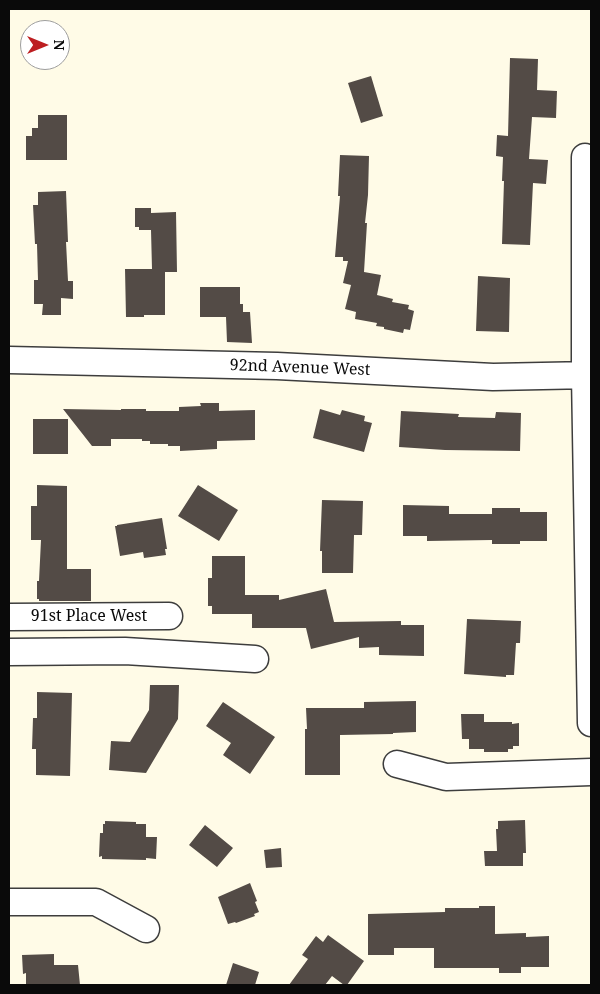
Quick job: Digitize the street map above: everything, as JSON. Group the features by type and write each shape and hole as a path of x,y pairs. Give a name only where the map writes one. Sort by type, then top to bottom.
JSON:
{"street":[{"path":"585,157 591,723"},
{"name":"92nd Avenue West","path":"9,360 277,366 493,377 588,375"},
{"name":"91st Place West","path":"9,617 169,616"},
{"path":"9,652 125,651 255,659"},
{"path":"398,764 446,777 591,772"},
{"path":"9,902 96,902 146,929"}],"building":[{"path":"510,58 538,59 537,90 557,91 556,118 532,117 529,159 548,160 546,184 533,183 530,245 502,244 503,157 496,156 497,135 508,136"},
{"path":"371,76 383,116 361,123 348,83"},
{"path":"38,115 67,115 67,160 26,160 26,136 32,136 32,128 38,128"},
{"path":"340,155 369,156 364,272 381,275 377,295 393,299 392,302 409,305 408,309 414,311 410,330 404,329 403,333 376,326 377,323 355,319 356,312 345,309 351,285 343,283 348,261 343,261 343,257 335,257 340,196 338,196"},
{"path":"66,191 68,281 73,281 73,299 61,298 61,315 42,315 43,304 34,304 34,280 38,280 33,205 38,205 38,192"},
{"path":"135,208 151,208 151,213 176,212 177,272 165,272 165,315 126,317 125,269 152,269 151,230 139,230 139,227 135,227"},
{"path":"478,276 510,278 509,332 476,331"},
{"path":"200,287 240,287 240,304 243,304 243,312 250,312 252,343 227,342 226,317 200,317"},
{"path":"200,403 219,403 219,411 255,410 255,440 217,441 217,449 180,451 180,446 150,444 150,441 142,441 142,439 111,439 111,446 92,446 63,409 179,411 179,407 201,406"},
{"path":"320,409 340,415 342,410 365,416 364,421 372,423 364,452 313,438"},
{"path":"401,411 459,414 458,417 495,418 496,412 521,413 520,451 399,447"},
{"path":"33,419 68,419 68,454 33,454"},
{"path":"37,485 67,486 67,569 91,569 91,601 39,601 37,599 41,540 31,540 31,506 37,506"},
{"path":"198,485 238,510 219,541 178,516"},
{"path":"322,500 363,501 362,535 354,535 353,573 322,573 322,551 320,551"},
{"path":"403,505 449,506 449,514 492,514 492,508 520,508 520,512 547,512 547,541 520,541 520,544 492,544 492,540 427,541 427,536 403,536"},
{"path":"162,518 167,549 165,549 166,555 144,558 143,552 120,556 115,526"},
{"path":"212,556 245,556 245,595 279,595 279,600 326,589 334,622 401,621 401,625 424,625 424,656 379,655 379,647 359,648 359,637 311,649 306,628 252,628 252,614 212,614 212,606 208,606 208,578 212,578"},
{"path":"467,619 521,621 520,643 516,643 514,675 506,675 506,677 464,674"},
{"path":"150,685 179,685 178,719 146,773 109,770 111,741 130,742 149,710"},
{"path":"37,692 72,693 70,776 36,775 36,749 32,749 33,718 37,718"},
{"path":"416,701 416,732 340,735 340,775 305,775 306,708 364,708 364,702"},
{"path":"223,702 275,737 250,774 223,755 231,743 206,726"},
{"path":"461,714 484,714 484,722 519,723 519,746 513,746 513,749 508,749 508,752 484,752 484,749 469,749 469,739 462,739"},
{"path":"525,820 526,853 523,853 523,866 485,866 484,851 497,851 496,829 498,829 498,821"},
{"path":"105,821 146,824 146,837 157,837 156,859 102,859 102,856 99,857 100,833 103,833"},
{"path":"205,825 233,848 217,867 189,845"},
{"path":"281,848 282,867 266,868 264,850"},
{"path":"250,883 259,912 254,914 255,916 228,924 218,897"},
{"path":"479,906 495,906 495,934 526,933 526,937 549,936 549,967 521,967 521,973 499,973 499,968 434,968 434,948 394,948 394,955 368,955 368,914 445,912 445,908 479,908"},
{"path":"328,935 364,961 347,985 344,985 332,976 325,985 289,985 308,959 302,955 316,936 323,942"},
{"path":"54,954 54,965 78,965 80,985 26,985 26,973 23,974 22,955"},
{"path":"233,963 259,972 255,985 226,985"}]}
